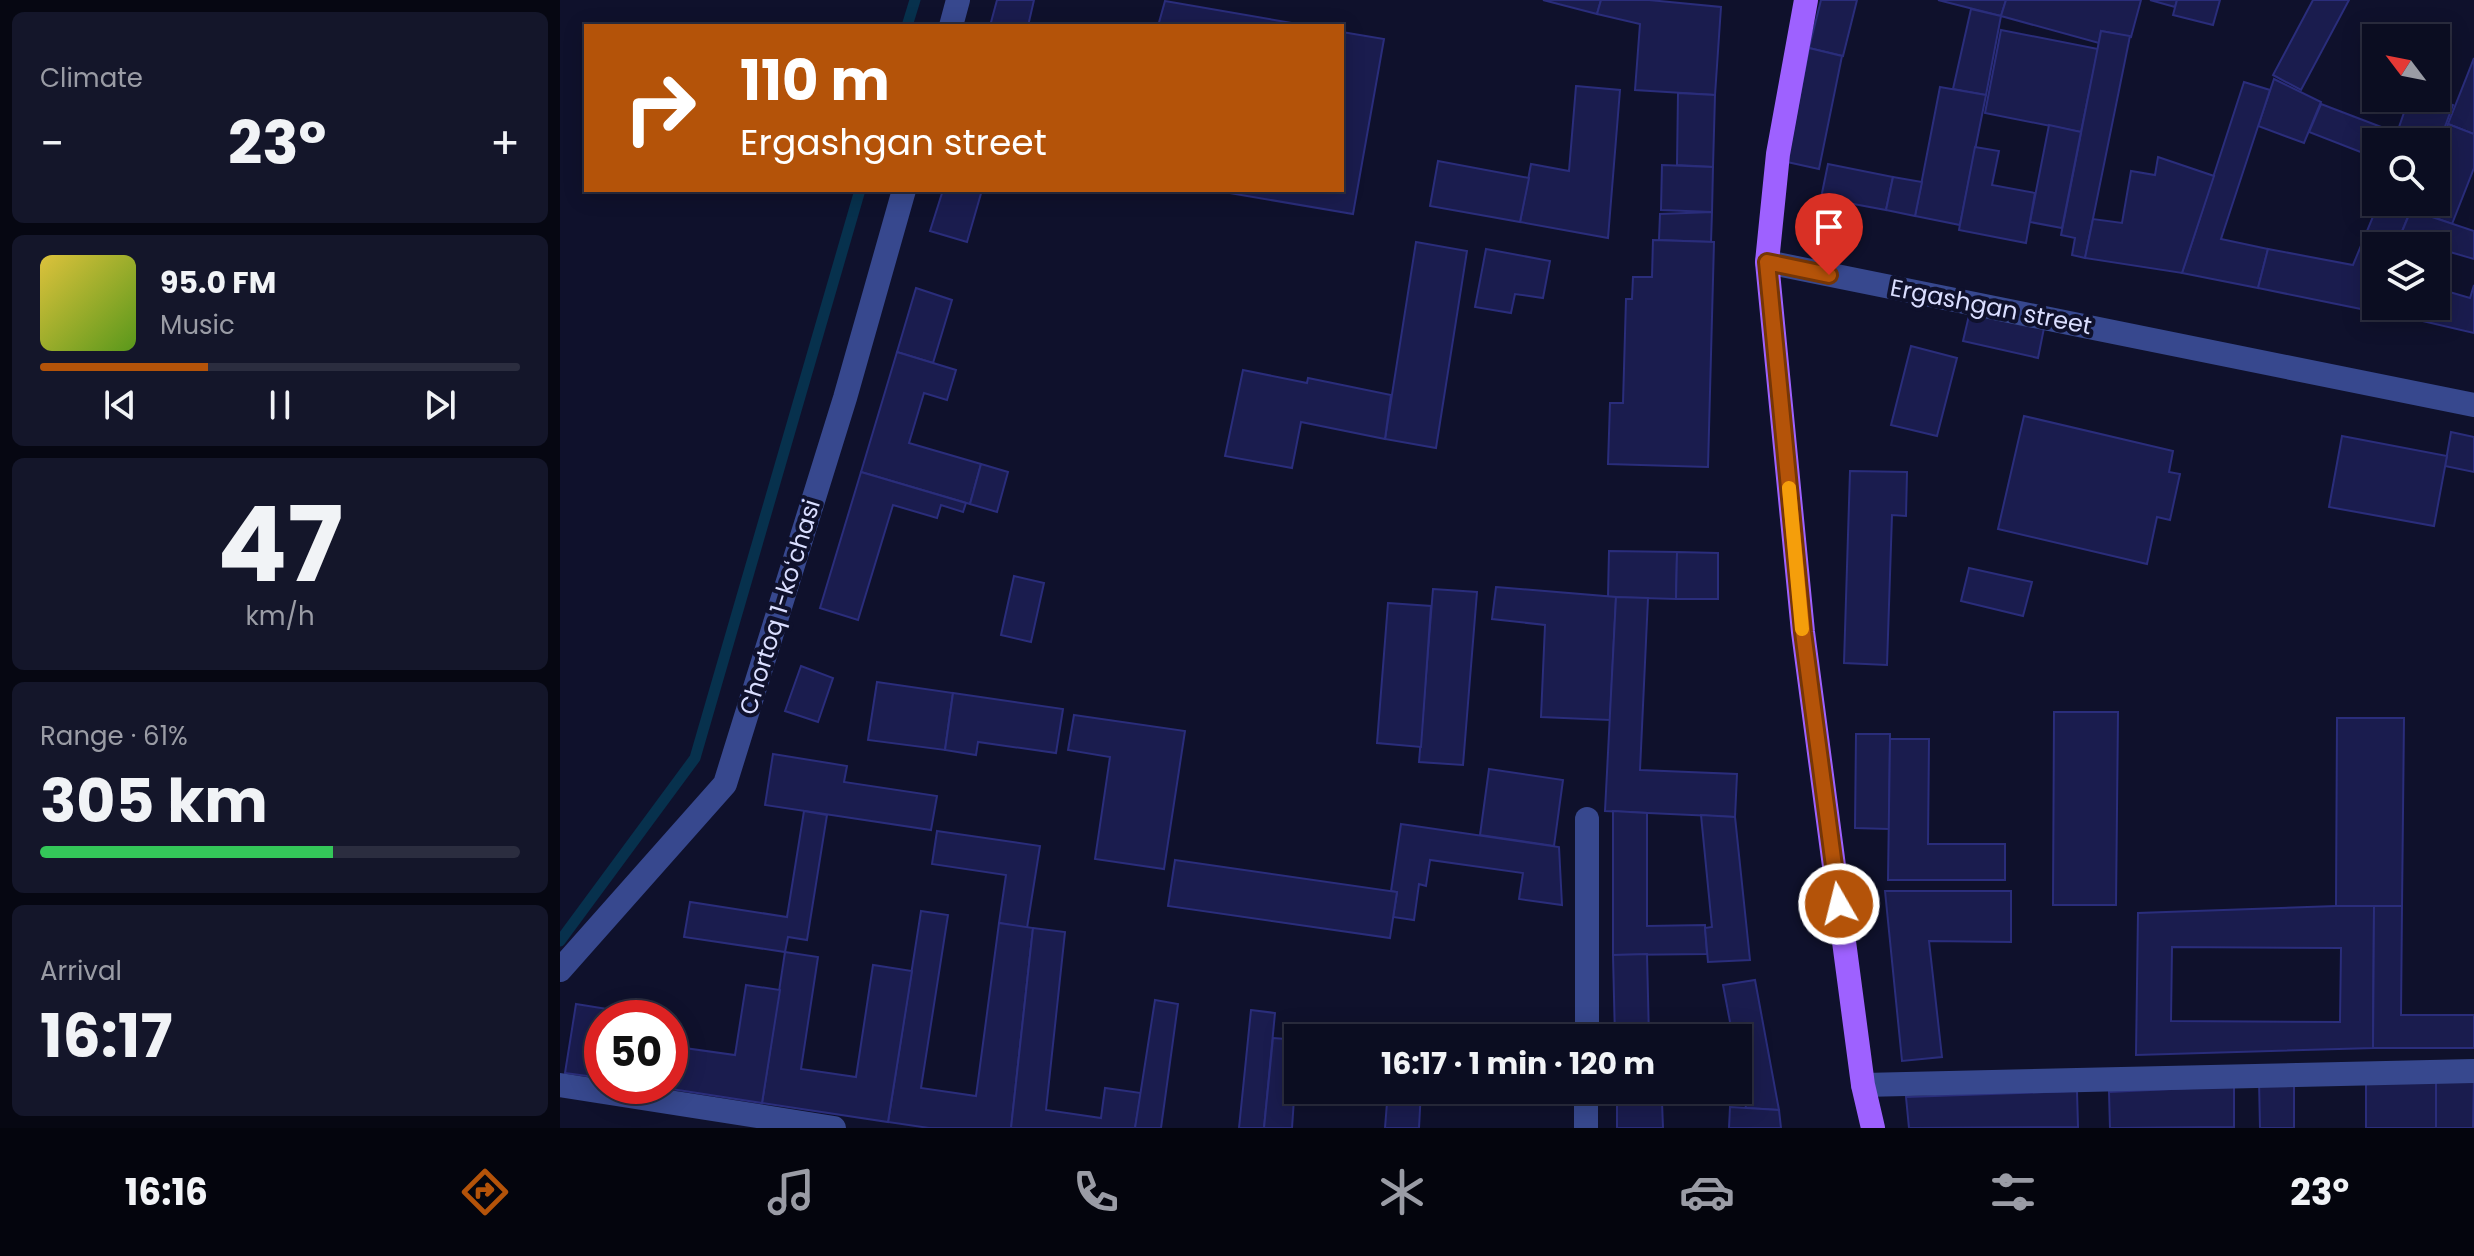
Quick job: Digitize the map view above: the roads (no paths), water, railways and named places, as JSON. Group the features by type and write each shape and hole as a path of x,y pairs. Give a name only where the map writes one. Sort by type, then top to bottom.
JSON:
{"main road":[{"path":"1806,0 1778,154 1767,262 1803,632 1863,1085 1873,1128"}],"street":[{"path":"952,24 958,0"},
{"name":"Chortoq 1-koʻchasi","path":"560,970 725,784 845,398 903,192"},
{"name":"Ergashgan street","path":"1767,262 2474,405"},
{"path":"1587,819 1587,1024"},
{"path":"1863,1085 2474,1071"},
{"path":"560,1085 834,1128"},
{"path":"1586,1104 1586,1128"}],"waterway":[{"path":"908,24 915,0"},
{"path":"560,941 695,758 859,192"}]}
